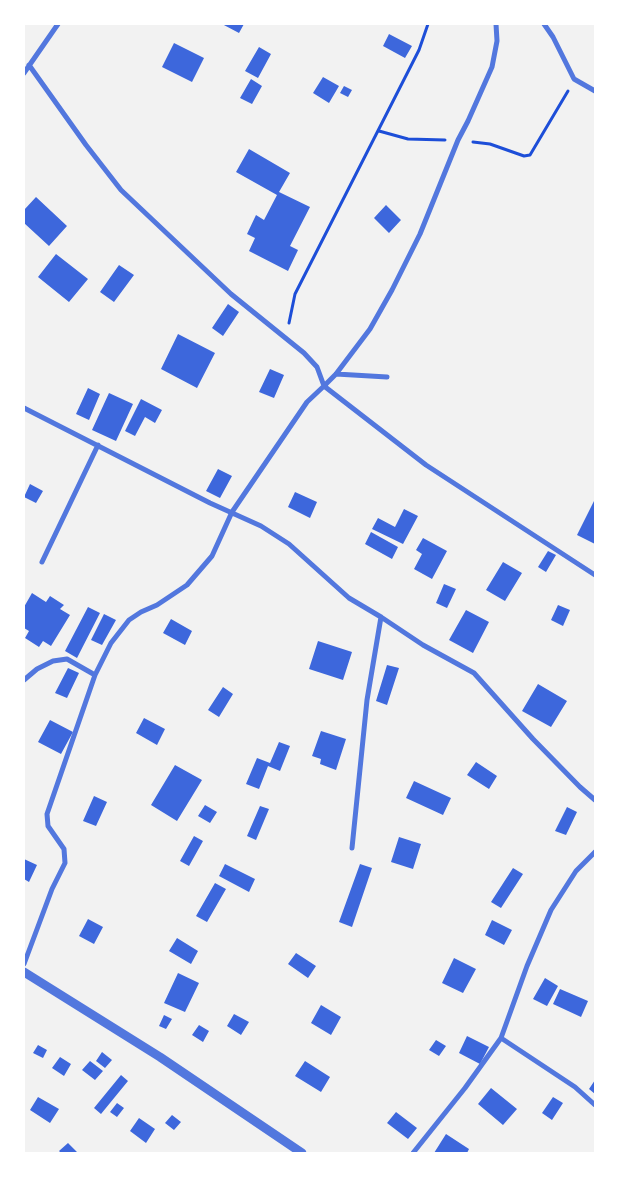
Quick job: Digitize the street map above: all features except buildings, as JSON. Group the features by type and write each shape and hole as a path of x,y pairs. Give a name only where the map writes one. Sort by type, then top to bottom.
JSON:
{"street":[{"path":"24,73 58,24"},
{"path":"24,964 52,889 66,863 64,849 48,826 48,814 95,675 111,643 129,620 157,605 187,585 212,556 232,512 308,402 336,374 370,329 420,234 458,140 492,67 497,42 496,24"},
{"path":"544,24 553,37 574,79 595,91"},
{"path":"29,65 86,145 121,190 231,294 304,353 318,367 324,386 426,465 595,574"},
{"path":"336,374 387,377"},
{"path":"24,408 210,503 262,526 289,544 349,598 423,645 474,673 533,739 595,800"},
{"path":"42,562 98,445"},
{"path":"352,848 367,700 381,617"},
{"path":"24,680 37,669 53,660 67,660 95,675"},
{"path":"413,1153 465,1088 501,1038 527,966 551,910 576,871 595,852"},
{"path":"24,972 160,1057 302,1153"},
{"path":"501,1038 574,1087 595,1105"}],"path":[{"path":"285,338 295,294 419,50 428,24"},
{"path":"379,131 408,139 458,140 490,144 524,156 530,155 574,79"}]}
